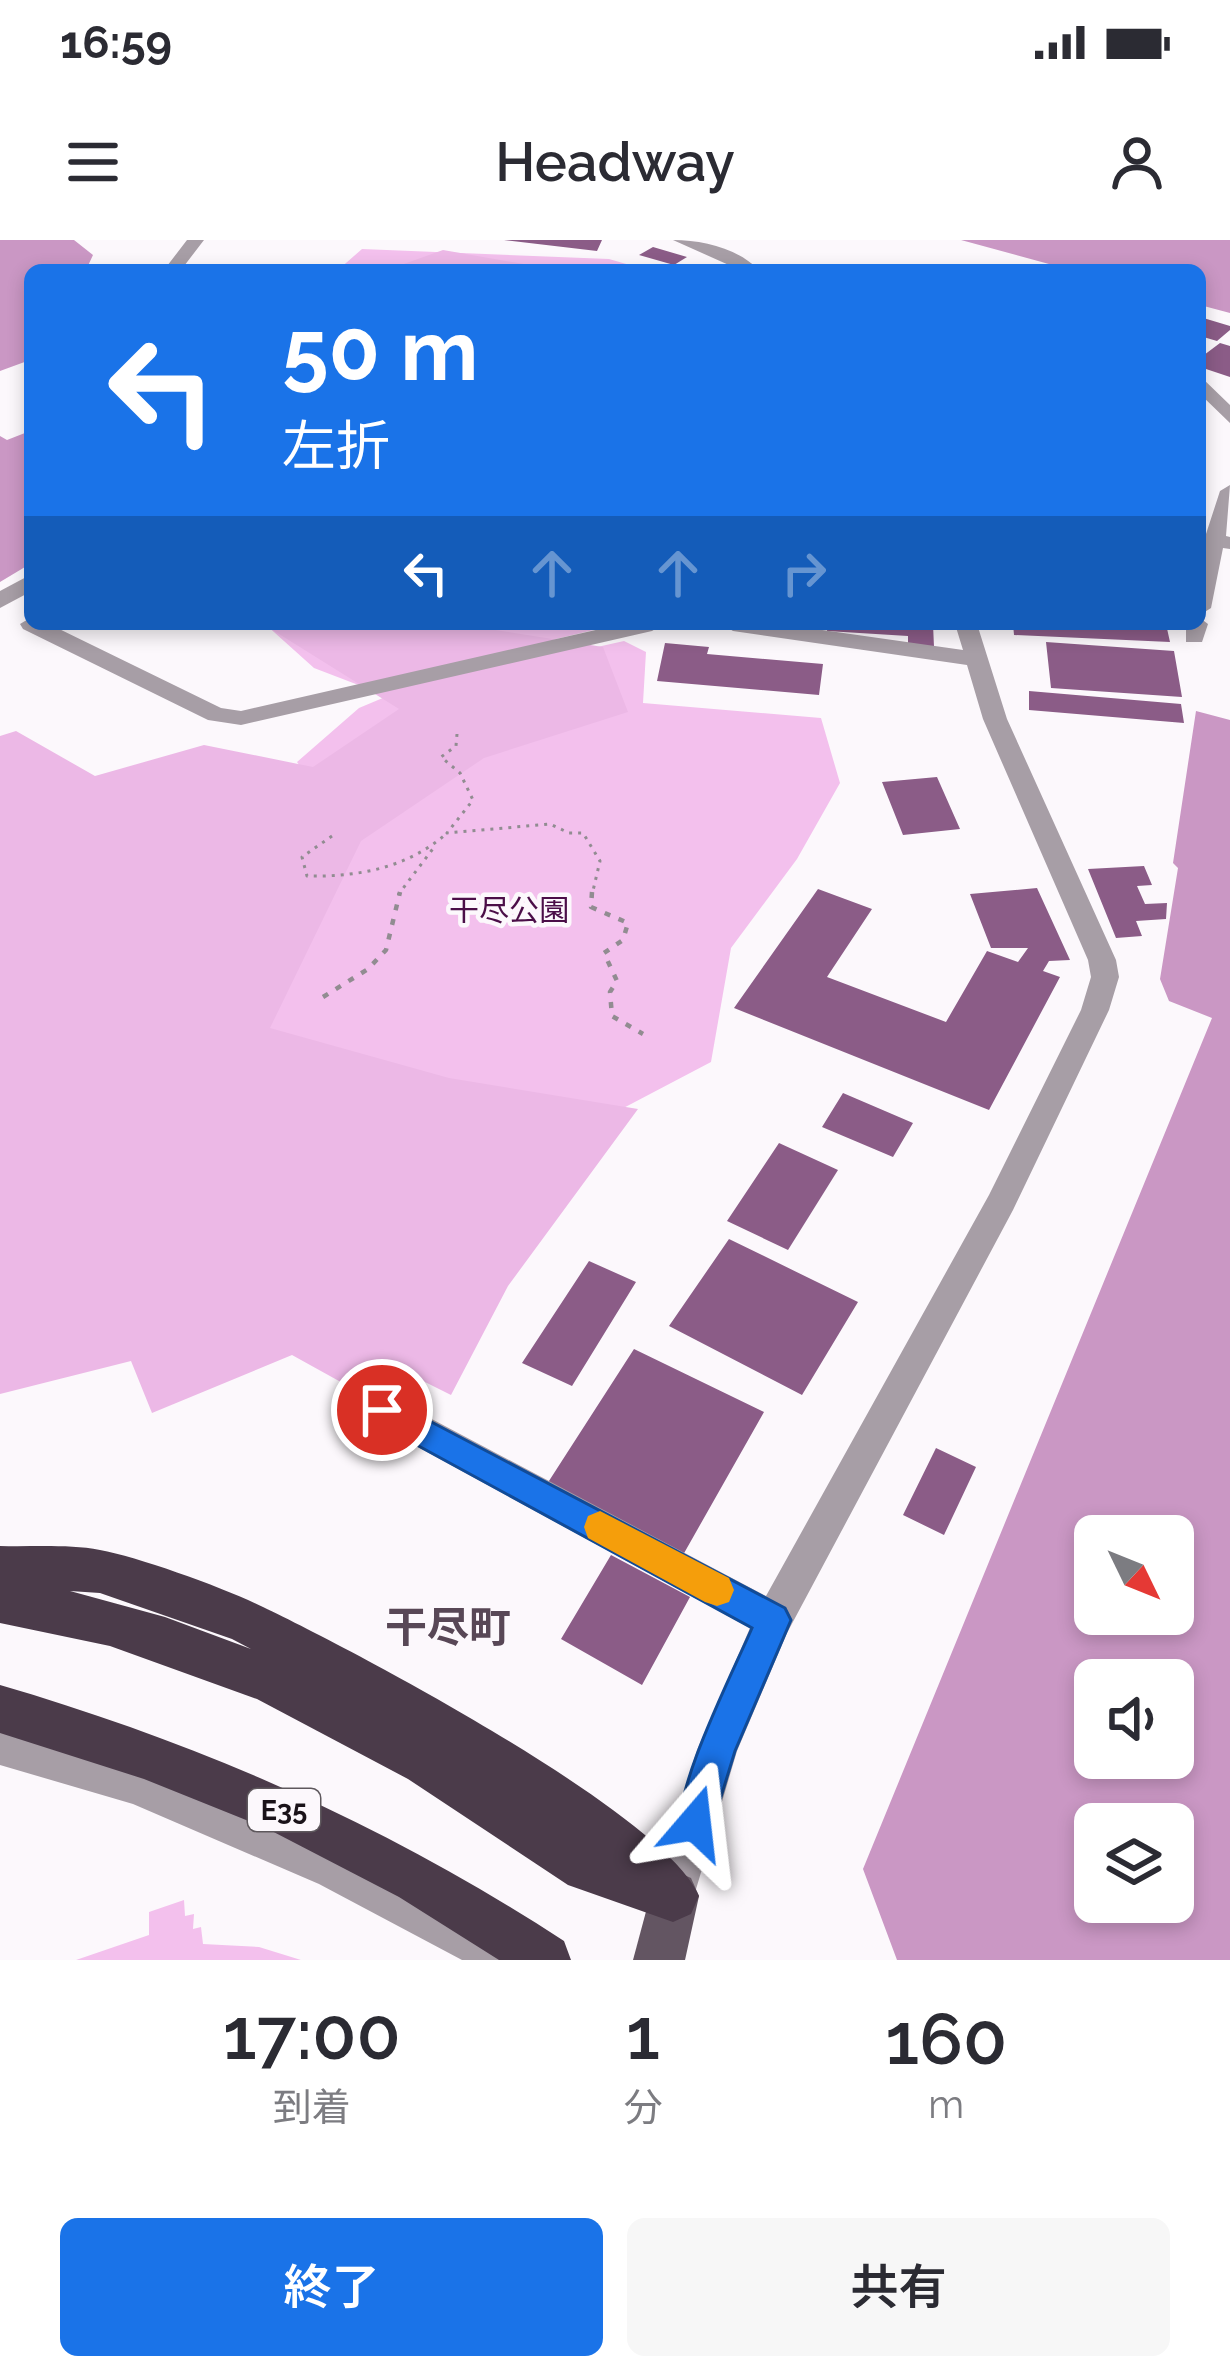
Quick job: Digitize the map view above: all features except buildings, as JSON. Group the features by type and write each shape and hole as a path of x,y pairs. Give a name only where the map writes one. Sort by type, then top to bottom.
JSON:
{"highway":[{"path":"0,1567 100,1571 244,1621 374,1690 603,1830 673,1896"},
{"path":"0,1601 58,1609 141,1630 215,1660 348,1720 424,1761 589,1869 673,1896"},
{"name":"E35","path":"0,1708 82,1731 207,1776 337,1833 467,1906 545,1960"}],"main road":[{"path":"658,1960 673,1896"},
{"path":"673,1896 684,1960"}],"street":[{"path":"177,264 196,240"},
{"path":"681,240 743,264"},
{"path":"1206,389 1230,417"},
{"path":"1206,581 1230,491"},
{"path":"0,605 24,587"},
{"path":"43,630 216,715 241,718 626,630"},
{"path":"775,630 974,659"},
{"path":"673,1896 717,1750 773,1620 1002,1201 1096,1010 1105,977 1102,960 995,719 967,630"},
{"path":"382,1410 773,1620"},
{"path":"0,1745 135,1784 334,1868 470,1939 497,1960"}],"path":[{"path":"332,836 302,856 307,876 403,864 435,846 473,800 460,772 441,757 456,746 457,734"},
{"path":"447,833 550,824 569,833 583,833 597,847 602,868 591,907 628,923 623,940 604,952 617,981 610,992 612,1016 644,1034"},
{"path":"323,997 387,952 394,925 392,909 401,890 423,873 435,846"}],"green space":[{"path":"362,249 609,259 626,264 345,264"},
{"path":"272,630 594,630 361,686 314,668"},
{"name":"干尽公園","path":"624,641 646,652 643,703 821,718 840,783 797,859 731,948 711,1062 593,1124 198,1027 315,788 297,762 359,708 397,692"},
{"path":"184,1900 185,1916 194,1914 193,1929 201,1927 203,1944 259,1947 301,1960 76,1960 149,1935 149,1912"}],"shaded area":[{"path":"0,240 74,240 93,255 89,264 24,264 24,362 0,371"},
{"path":"961,240 1230,240 1230,313 1206,307 1206,264 1049,264"},
{"path":"443,250 524,264 404,264"},
{"path":"24,433 24,568 0,582 0,436 7,440"},
{"path":"273,630 496,630 603,647 628,712 484,758 361,841 270,1028 449,1078 638,1109 508,1286 451,1395 381,1360 357,1391 292,1355 152,1413 131,1361 0,1394 0,736 16,731 95,776 204,745 313,767 399,709"},
{"path":"1196,711 1230,720 1230,1960 897,1960 863,1869 1212,1018 1169,1001 1160,979 1178,868 1173,863"}],"slow traffic":[{"path":"600,1527 717,1590"}],"district":[{"name":"干尽町","path":"448,1627"}],"route":[{"path":"382,1410 773,1620 717,1750 695,1823"}]}
